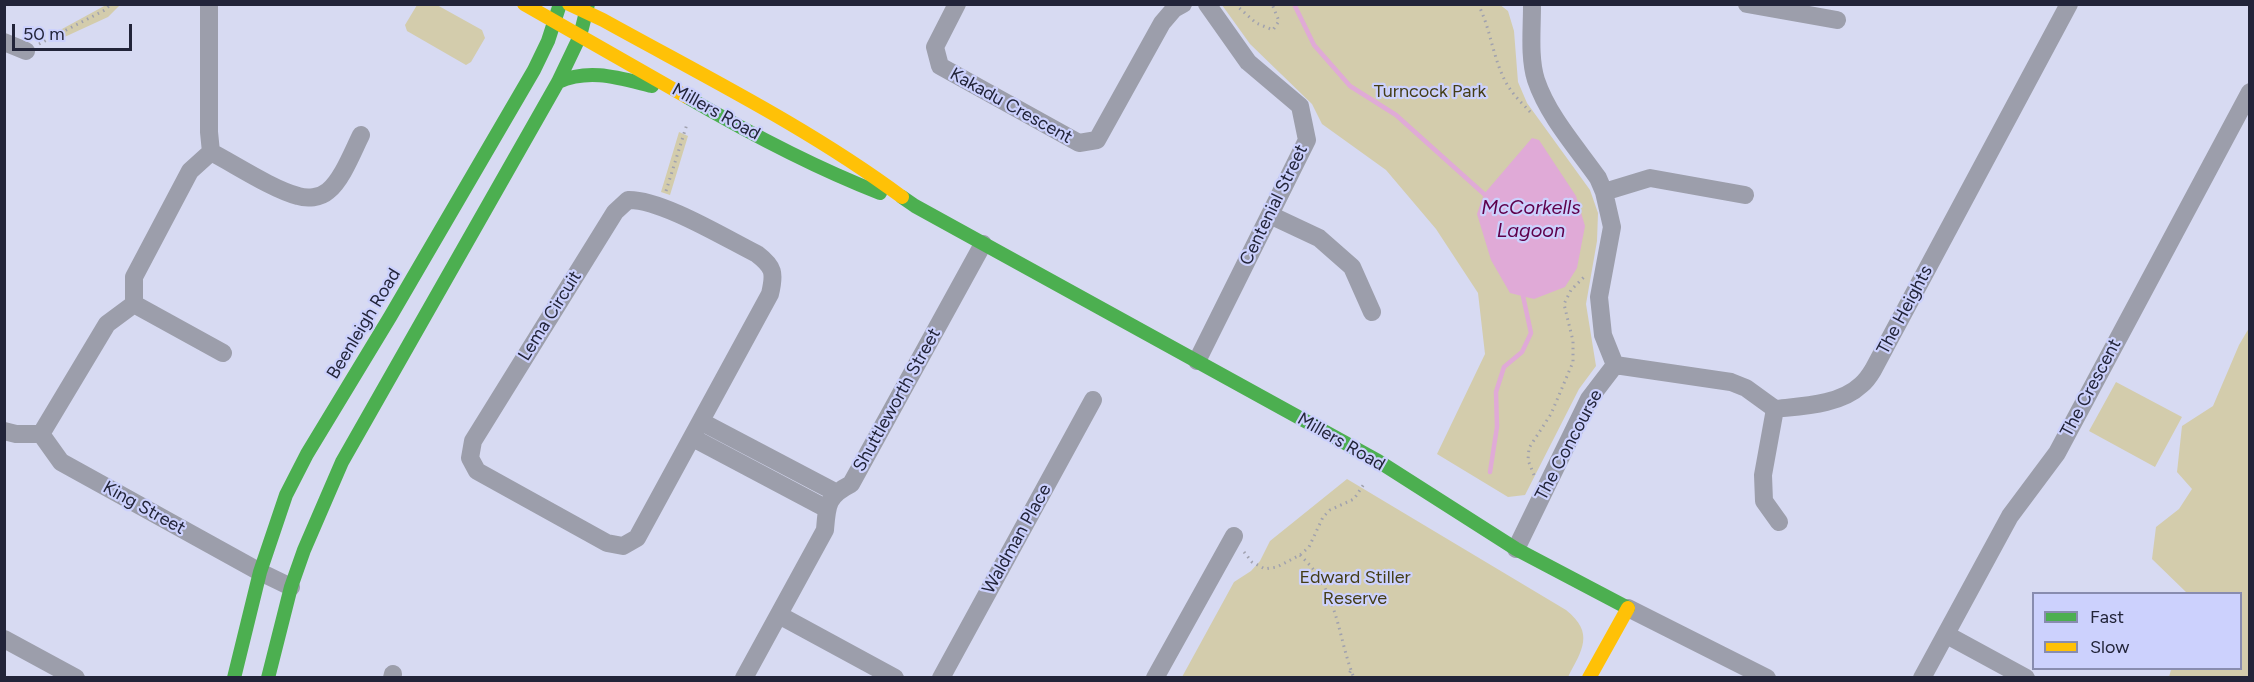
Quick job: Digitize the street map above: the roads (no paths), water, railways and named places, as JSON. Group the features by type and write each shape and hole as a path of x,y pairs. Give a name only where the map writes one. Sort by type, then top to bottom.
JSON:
{"street":[{"path":"134,304 134,277 190,171 211,152 209,4"},
{"name":"Millers Road","path":"524,4 741,128 852,182 915,206"},
{"name":"Beenleigh Road","path":"234,678 260,572 286,495 307,454 534,70 561,4"},
{"name":"Millers Road","path":"569,4 587,8 803,131 865,169 915,206 1378,461 1516,549 1767,678"},
{"name":"Kakadu Crescent","path":"957,4 935,46 940,66 1079,143 1097,140 1162,23 1174,9 1183,4"},
{"name":"Centenial Street","path":"1197,362 1307,140 1299,106 1248,62 1207,4"},
{"path":"1747,4 1837,20"},
{"name":"The Heights","path":"1775,409 1811,405 1847,394 1862,385 1873,370 2069,4"},
{"path":"1534,5 1532,53 1536,78 1546,103 1598,178 1604,192 1612,227 1599,297 1603,335 1615,365 1731,382 1746,388 1775,409 1763,475 1764,501 1779,522"},
{"path":"268,678 291,587 303,550 342,462 558,82 580,36 587,8"},
{"path":"4,42 26,51"},
{"path":"558,82 574,74 593,73 676,91"},
{"name":"The Crescent","path":"1922,678 2010,516 2057,453 2250,92"},
{"path":"211,152 286,192 309,198 328,192 361,135"},
{"path":"1604,192 1650,178 1745,195"},
{"name":"Lema Circuit","path":"628,200 641,200 662,207 757,254 771,265 774,279 770,294 702,422 637,538 623,546 607,543 477,471 470,458 473,441 615,212 628,200"},
{"path":"1270,215 1319,238 1352,267 1372,312"},
{"name":"Shuttleworth Street","path":"744,678 825,530 826,509 835,492 851,483 983,244"},
{"path":"134,304 224,353"},
{"path":"4,431 16,434 41,434 107,324 134,304"},
{"name":"The Concourse","path":"1516,549 1589,399 1615,365"},
{"name":"Waldman Place","path":"941,678 1093,400"},
{"path":"702,422 835,492"},
{"name":"King Street","path":"41,434 61,462 291,587"},
{"path":"693,438 826,509"},
{"path":"1155,678 1234,536"},
{"path":"1589,678 1628,608"},
{"path":"779,615 895,678"},
{"path":"1947,635 2026,678"},
{"path":"4,639 76,678"}],"water":[{"name":"McCorkells Lagoon","path":"1532,138 1539,140 1576,196 1585,226 1577,268 1565,287 1534,299 1510,293 1491,260 1477,214 1484,194"}],"waterway":[{"path":"1294,4 1314,45 1350,86 1396,115 1484,194"},
{"path":"1490,472 1497,427 1496,392 1504,367 1522,352 1531,333 1523,296"}],"park label":[{"name":"Turncock Park","path":"1430,92"},
{"name":"Edward Stiller Reserve","path":"1355,588"}]}
